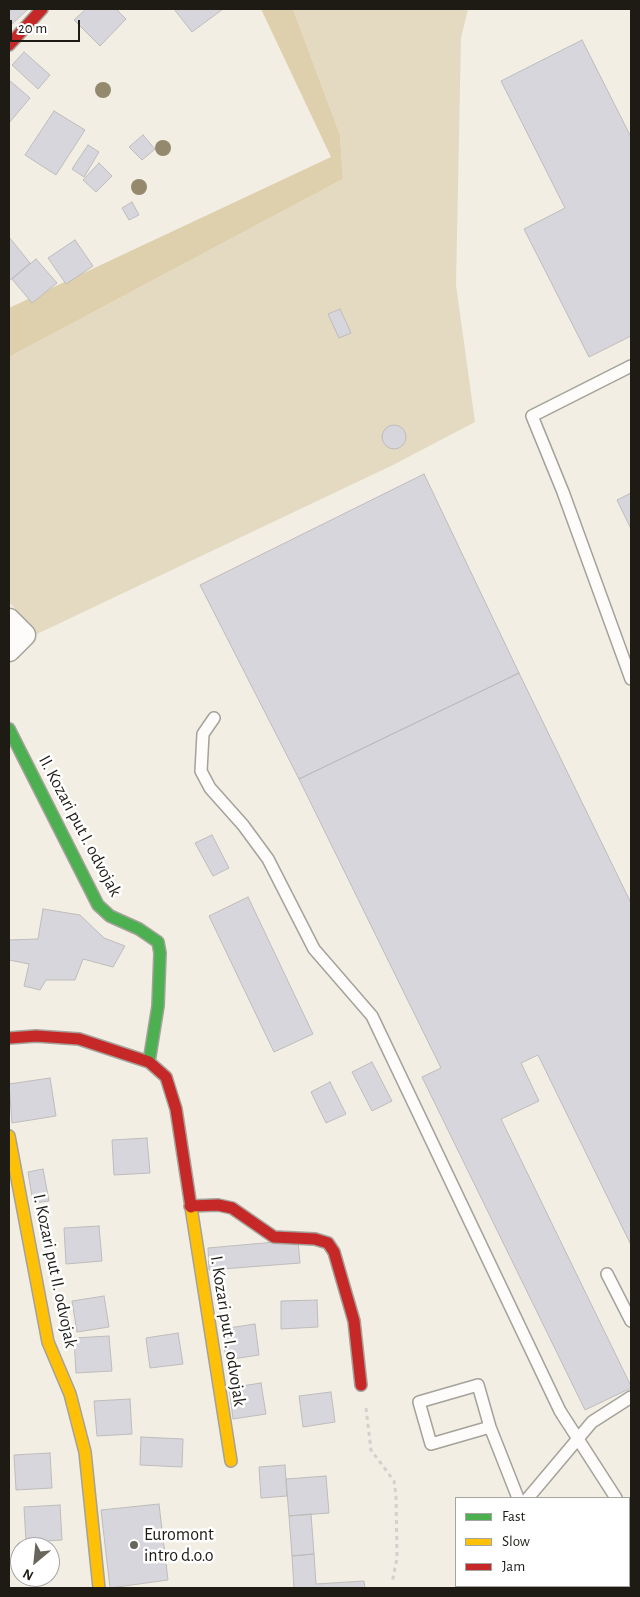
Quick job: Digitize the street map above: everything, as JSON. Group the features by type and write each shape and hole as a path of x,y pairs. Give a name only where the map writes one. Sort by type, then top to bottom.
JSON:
{"street":[{"path":"9,45 42,9"},
{"path":"9,620 24,635 9,650"},
{"name":"II. Kozari put I. odvojak","path":"9,729 98,905 110,916 140,929 158,942 160,953 158,1006 149,1062"},
{"path":"9,1038 36,1036 79,1039 149,1062"},
{"name":"I. Kozari put I. odvojak","path":"149,1062 166,1077 176,1109 231,1461"},
{"name":"I. Kozari put II. odvojak","path":"9,1136 48,1342 70,1394 85,1452 99,1588"},
{"path":"190,1206 218,1205 232,1208 274,1238 315,1239 328,1243 334,1252 354,1321 361,1385"}],"lane":[{"path":"631,366 532,416 564,492 631,679"},
{"path":"214,718 203,734 201,771 210,788 244,825 268,859 314,948 372,1016 560,1412 615,1497"},
{"path":"607,1274 631,1321"},
{"path":"490,1427 432,1444 419,1402 478,1385 490,1427 518,1497"},
{"path":"529,1497 592,1422 631,1396"}],"path":[{"path":"361,1385 366,1405 371,1450 394,1480 397,1558 392,1583"}],"shaded area":[{"path":"261,9 293,9 340,135 343,179 9,357 9,308 331,157"},
{"path":"293,9 468,9 461,38 456,285 475,422 393,465 37,634 9,602 9,357 343,179 340,135"}],"building":[{"path":"9,9 28,9 10,26"},
{"path":"86,9 116,9 126,19 100,46 74,20"},
{"path":"174,9 223,9 192,32"},
{"path":"582,40 631,137 631,336 589,357 524,229 565,208 501,81"},
{"path":"24,52 50,75 38,89 12,65"},
{"path":"9,80 30,98 9,123"},
{"path":"54,111 85,130 56,175 25,155"},
{"path":"143,135 155,149 142,160 129,147"},
{"path":"88,145 99,152 84,177 72,169"},
{"path":"99,163 112,176 96,192 83,180"},
{"path":"132,202 139,215 129,220 122,208"},
{"path":"9,237 30,263 9,281"},
{"path":"75,240 93,266 66,284 48,258"},
{"path":"36,259 57,283 32,303 12,279"},
{"path":"340,309 351,333 339,338 328,314"},
{"path":"394,425 403,428 406,437 403,446 394,449 385,446 382,437 385,428"},
{"path":"424,474 519,673 299,779 200,585"},
{"path":"631,493 631,529 617,500"},
{"path":"519,673 631,903 631,1245 538,1055 521,1063 539,1101 501,1119 631,1386 631,1388 585,1410 422,1077 441,1068 299,779"},
{"path":"212,835 229,868 213,876 195,843"},
{"path":"248,897 313,1034 274,1052 209,916"},
{"path":"43,909 80,915 104,938 125,946 113,967 83,959 75,980 46,980 40,990 24,986 29,964 9,960 9,940 38,939"},
{"path":"372,1062 392,1101 372,1111 352,1072"},
{"path":"50,1078 56,1116 12,1123 9,1084"},
{"path":"330,1082 346,1114 326,1123 311,1092"},
{"path":"147,1138 150,1173 114,1175 112,1140"},
{"path":"43,1169 49,1201 33,1203 28,1172"},
{"path":"99,1226 102,1261 66,1264 64,1228"},
{"path":"298,1240 300,1263 209,1270 208,1248"},
{"path":"104,1296 109,1327 77,1332 72,1301"},
{"path":"317,1300 318,1327 281,1329 281,1301"},
{"path":"255,1324 259,1355 226,1360 222,1329"},
{"path":"178,1333 183,1364 150,1368 146,1338"},
{"path":"109,1336 112,1371 76,1373 74,1338"},
{"path":"261,1383 266,1414 233,1419 229,1388"},
{"path":"331,1392 335,1422 303,1427 299,1396"},
{"path":"130,1399 132,1434 97,1436 94,1401"},
{"path":"141,1437 183,1439 182,1467 140,1465"},
{"path":"50,1453 52,1488 16,1490 14,1455"},
{"path":"285,1465 287,1496 261,1498 259,1467"},
{"path":"326,1476 329,1513 289,1516 286,1479"},
{"name":"Euromont intro d.o.o","path":"159,1504 168,1580 110,1588 101,1510"},
{"path":"60,1505 62,1540 60,1540 60,1537 26,1537 24,1507"},
{"path":"311,1514 314,1554 292,1556 289,1516"},
{"path":"314,1554 316,1584 364,1581 365,1588 294,1588 292,1556"}],"traffic: fast":[{"path":"9,729 98,905 110,916 139,929 158,942 160,953 158,1006 149,1062"}],"traffic: slow":[{"path":"9,1136 48,1342 70,1394 85,1452 99,1588"},
{"path":"191,1207 231,1461"}],"traffic: jam":[{"path":"9,45 42,9"},
{"path":"9,1038 36,1036 79,1039 149,1062 166,1077 176,1109 191,1207"},
{"path":"190,1206 218,1205 232,1208 274,1237 315,1239 328,1243 334,1252 354,1321 361,1385"}],"place":[{"name":"Euromont intro d.o.o","path":"134,1545"}]}
